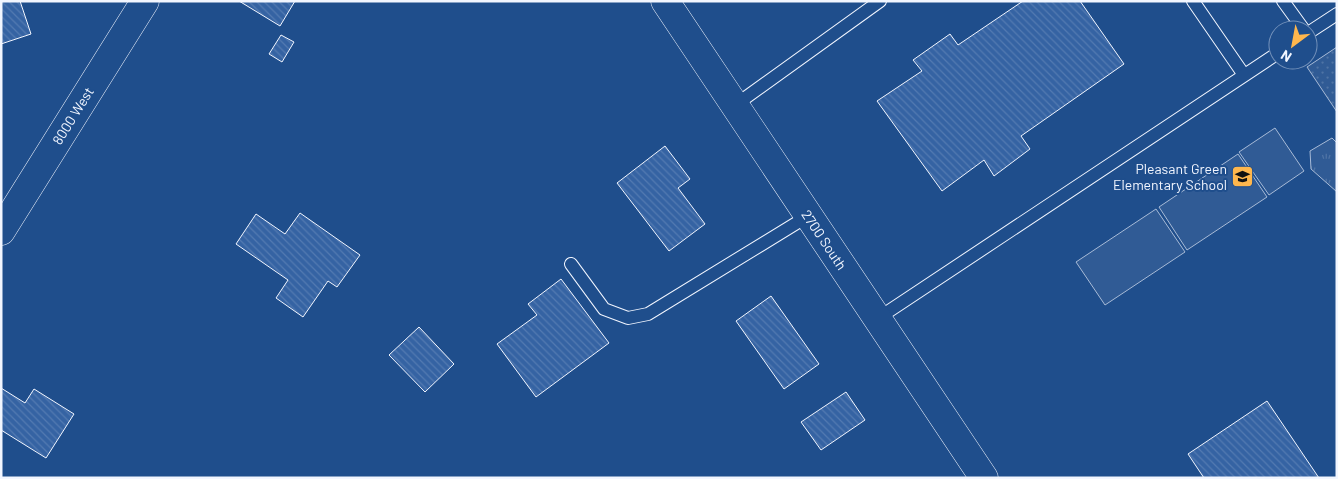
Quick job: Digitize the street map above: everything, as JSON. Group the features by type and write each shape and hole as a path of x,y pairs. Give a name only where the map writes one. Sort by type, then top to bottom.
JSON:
{"street":[{"name":"8000 West","path":"1,231 145,1"},
{"name":"2700 South","path":"664,1 984,478"}],"lane":[{"path":"734,106 880,1"},
{"path":"1193,1 1244,75"},
{"path":"1283,1 1297,20"},
{"path":"1318,26 1337,14"},
{"path":"877,319 1268,59"},
{"path":"571,264 604,308 628,318 635,317 648,314 808,216"}],"green space":[{"path":"1337,47 1337,112 1309,70 1318,70 1318,60"},
{"path":"1275,128 1304,171 1269,195 1239,152"},
{"path":"1332,138 1337,143 1337,192 1311,169 1310,151"},
{"path":"1238,154 1267,197 1187,250 1159,207"},
{"path":"1156,209 1185,252 1105,305 1076,262"}],"building":[{"path":"1,1 20,1 31,34 1,44"},
{"path":"239,1 295,1 280,26"},
{"path":"1023,1 1080,1 1124,64 1021,136 1030,149 994,176 984,160 942,191 877,101 922,71 913,60 950,34 958,45"},
{"path":"281,35 294,42 282,62 269,54"},
{"path":"665,146 690,179 678,188 705,224 669,251 617,183"},
{"path":"300,213 360,255 337,287 328,281 303,317 276,298 288,280 236,244 256,214 285,234"},
{"path":"561,279 609,343 536,397 497,344 537,315 528,304"},
{"path":"771,296 819,364 784,389 736,321"},
{"path":"419,327 454,364 425,392 389,355"},
{"path":"1,388 25,403 34,389 74,414 46,458 1,430"},
{"path":"846,392 865,420 821,450 801,422"},
{"path":"1267,401 1319,478 1204,478 1188,454"}],"place":[{"name":"Pleasant Green Elementary School","path":"1243,177"}]}
